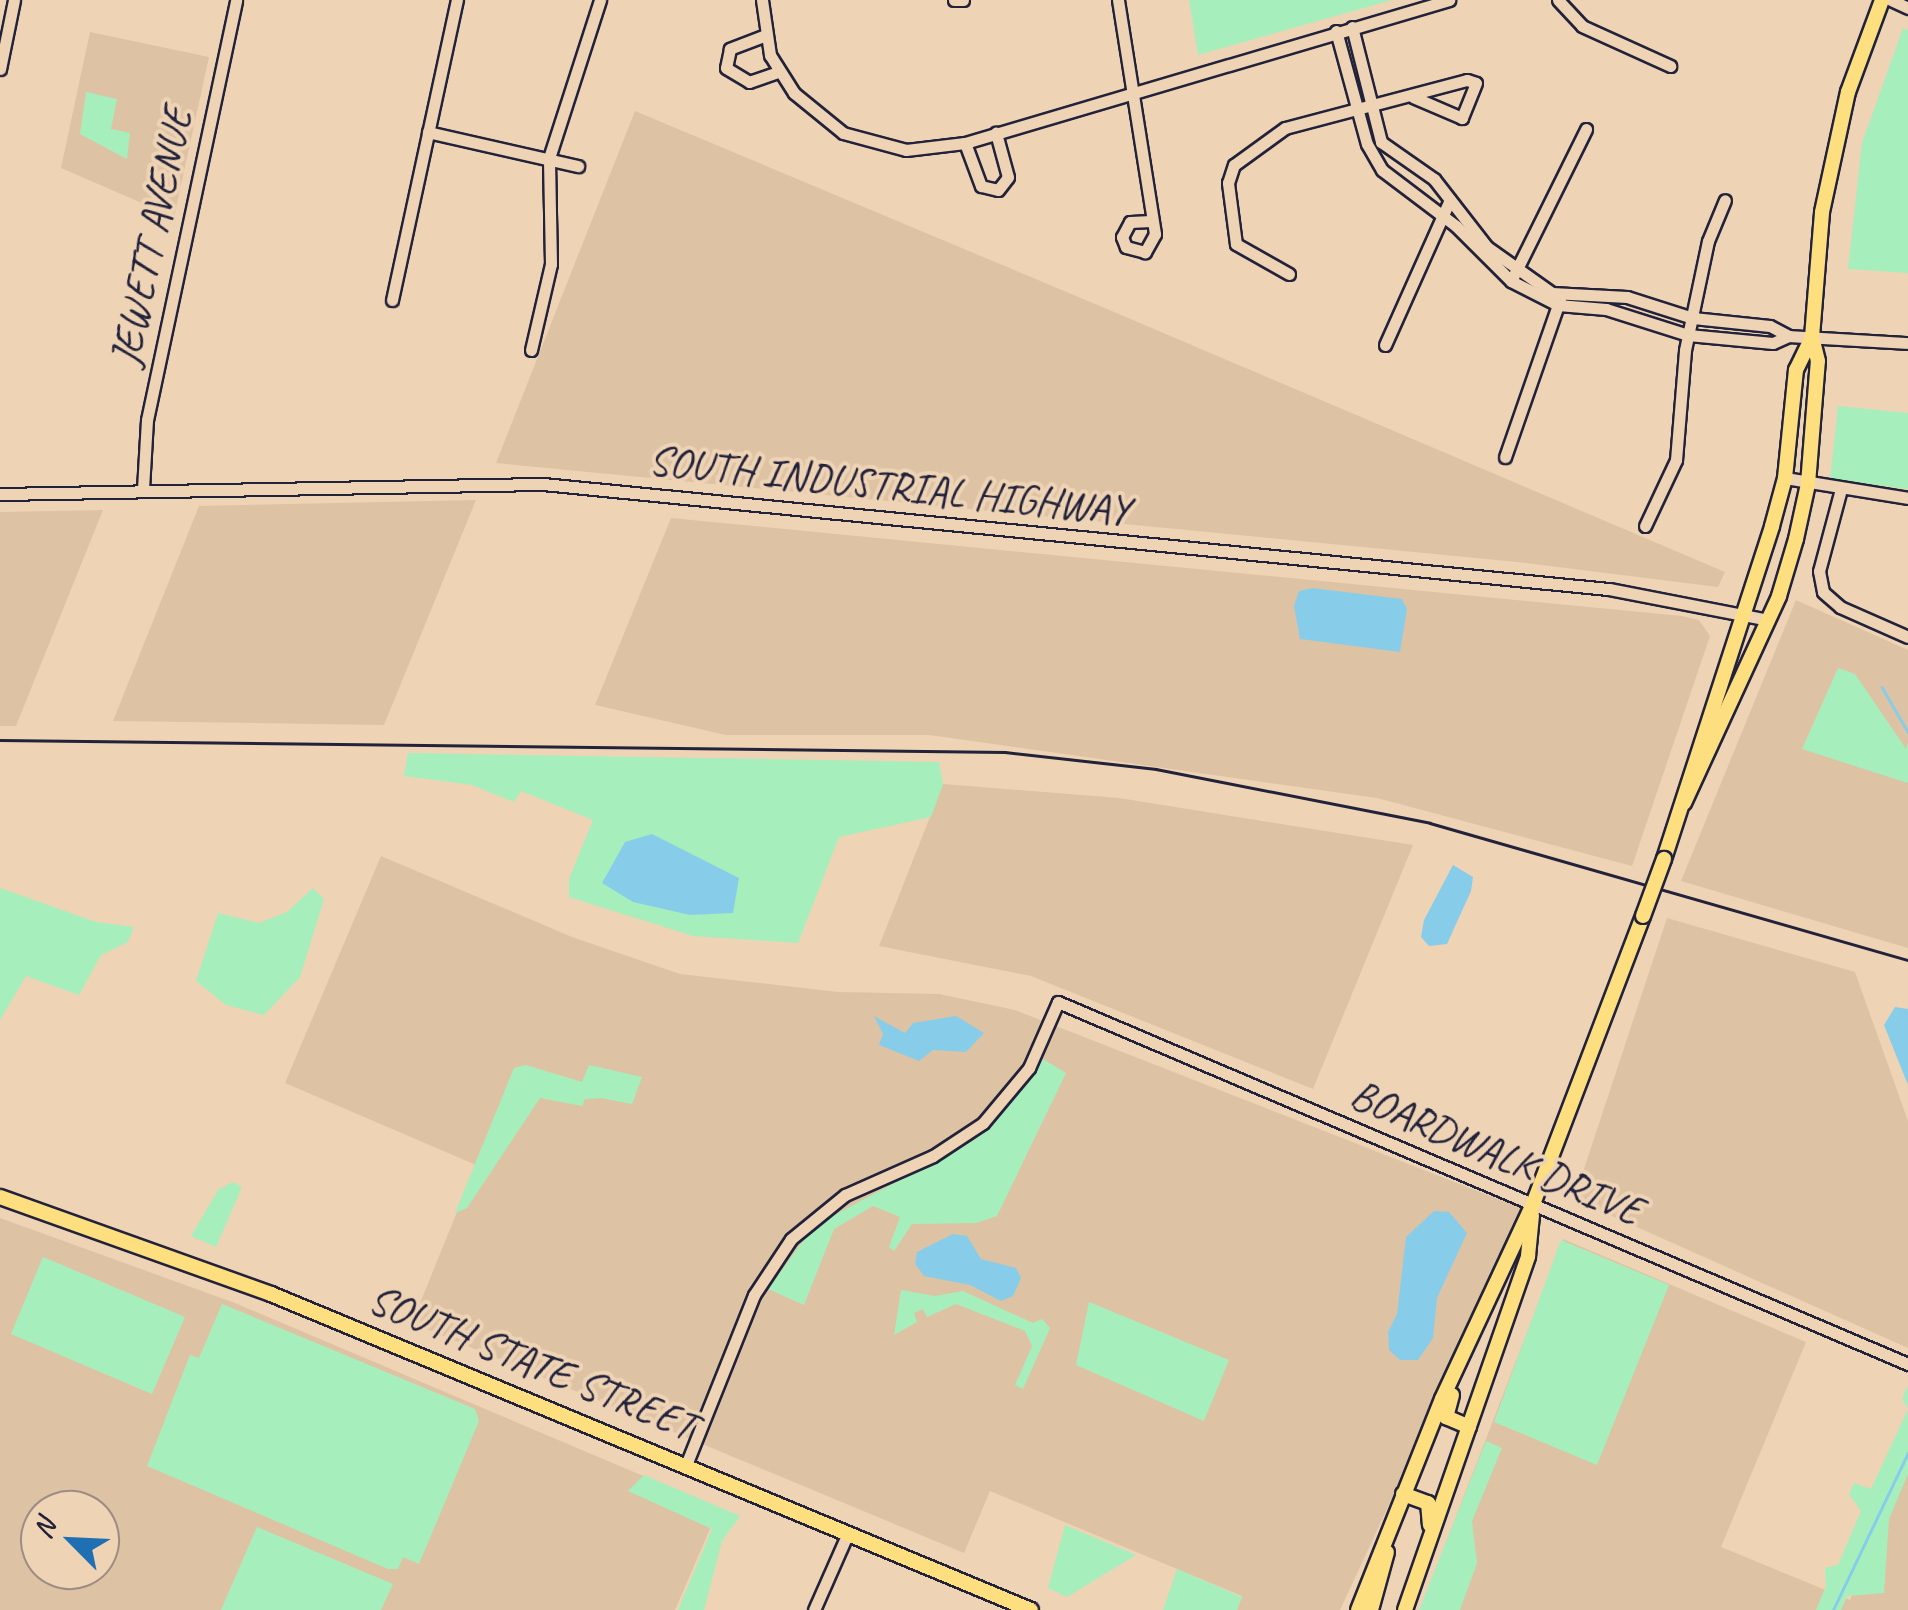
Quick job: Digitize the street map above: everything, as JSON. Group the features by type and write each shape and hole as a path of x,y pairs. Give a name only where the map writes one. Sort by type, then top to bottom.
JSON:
{"main road":[{"path":"1358,1610 1468,1338 1534,1204 1684,803 1785,478 1796,370 1812,337 1831,156 1882,0"},
{"path":"1684,803 1768,620 1808,484 1818,361 1812,337"},
{"name":"SOUTH STATE STREET","path":"0,1197 271,1294 1031,1610"},
{"path":"1401,1610 1528,1256 1534,1204"},
{"path":"1468,1338 1468,1358 1446,1411 1449,1422 1469,1427"},
{"path":"1401,1610 1432,1510 1421,1498 1403,1494"},
{"path":"1371,1610 1390,1526"}],"street":[{"path":"0,69 3,38 14,0"},
{"name":"JEWETT AVENUE","path":"143,489 149,408 236,0"},
{"path":"392,300 457,0"},
{"path":"531,350 550,264 548,158 600,0"},
{"path":"762,0 766,36 778,72 815,114 873,144 906,150 965,142 1448,0"},
{"path":"954,0 962,0"},
{"path":"1118,0 1151,221"},
{"path":"1558,0 1582,26 1670,66"},
{"path":"1891,0 1908,8"},
{"path":"1352,27 1367,144 1390,180 1442,215 1514,276 1560,300 1606,309 1688,336 1772,344 1788,336"},
{"path":"1336,31 1365,111 1381,142 1434,179 1514,276"},
{"path":"766,36 730,49 726,68 749,82 778,72"},
{"path":"1289,274 1236,244 1228,183 1234,164 1285,128 1365,111 1468,80 1476,84 1462,118 1412,97"},
{"path":"1514,276 1586,129"},
{"path":"428,132 578,166"},
{"path":"965,142 981,186 998,190 1008,177 996,133"},
{"path":"1385,345 1450,200"},
{"path":"1646,526 1682,433 1688,336 1708,241 1724,200"},
{"path":"1560,300 1627,297 1693,318 1770,326 1788,336 1908,343"},
{"path":"1506,456 1560,300"},
{"path":"1785,478 1908,498"},
{"name":"SOUTH INDUSTRIAL HIGHWAY","path":"0,494 543,484 1609,590 1768,620"},
{"path":"1842,490 1818,570 1823,592 1831,602 1908,636"},
{"name":"BOARDWALK DRIVE","path":"686,1465 754,1295 791,1239 845,1195 933,1156 982,1123 1029,1068 1058,1002 1908,1364"},
{"path":"814,1610 848,1533"}],"shaded area":[{"path":"90,32 209,57 174,217 61,168"},
{"path":"635,111 1725,572 1718,587 1517,562 496,463"},
{"path":"476,500 384,725 113,721 199,506"},
{"path":"103,510 16,726 0,726 0,512"},
{"path":"671,518 1682,616 1699,620 1710,636 1632,866 1377,798 929,735 726,735 595,705"},
{"path":"1796,600 1908,650 1908,948 1681,881"},
{"path":"943,784 1119,798 1413,845 1313,1089 1031,976 879,946"},
{"path":"381,856 572,937 680,974 838,992 939,994 1015,1010 1526,1210 1340,1610 1237,1610 1242,1596 990,1491 964,1553 412,1323 476,1165 285,1083"},
{"path":"1667,918 1855,972 1908,1121 1908,1348 1574,1199"},
{"path":"0,1218 235,1303 719,1508 675,1610 0,1610"},
{"path":"1563,1239 1806,1342 1721,1547 1850,1600 1908,1461 1908,1610 1420,1610"}],"green space":[{"path":"1189,0 1392,0 1198,55"},
{"path":"1903,28 1908,30 1908,273 1848,269 1862,143"},
{"path":"86,92 117,99 111,129 130,133 127,159 80,134"},
{"path":"1838,406 1908,413 1908,489 1830,479"},
{"path":"1838,668 1855,674 1906,749 1908,742 1908,783 1802,749"},
{"path":"408,753 939,762 943,784 931,817 839,837 798,943 693,936 569,897 569,879 593,820 521,791 514,802 472,785 404,776"},
{"path":"0,888 96,922 134,927 128,942 101,955 79,995 26,976 0,1020"},
{"path":"313,888 324,899 300,977 264,1015 226,1005 196,981 218,913 259,923 287,912"},
{"path":"1041,1058 1066,1073 997,1216 976,1223 912,1224 894,1251 889,1247 900,1217 873,1206 834,1229 804,1305 768,1289 814,1226 973,1141 1000,1117"},
{"path":"526,1065 582,1082 589,1065 642,1077 632,1104 601,1098 585,1099 582,1106 540,1098 467,1208 455,1213 514,1068"},
{"path":"233,1182 242,1187 216,1247 191,1236 218,1190"},
{"path":"1561,1240 1669,1285 1597,1465 1494,1422"},
{"path":"43,1257 185,1317 152,1394 11,1334"},
{"path":"901,1290 935,1296 963,1291 1033,1323 1042,1319 1050,1328 1023,1389 1015,1385 1032,1346 1025,1331 956,1304 927,1317 923,1309 914,1313 917,1322 894,1335"},
{"path":"1089,1302 1229,1360 1204,1421 1076,1365"},
{"path":"222,1304 475,1409 479,1421 419,1564 403,1557 398,1569 388,1569 147,1466 190,1355 199,1358"},
{"path":"1908,1387 1908,1409 1902,1398"},
{"path":"1908,1409 1908,1474 1889,1519 1884,1593 1847,1596 1841,1610 1816,1610 1826,1586 1825,1568 1838,1565 1861,1511 1849,1494 1854,1483 1871,1489"},
{"path":"1486,1441 1502,1448 1472,1521 1477,1563 1460,1610 1419,1610"},
{"path":"644,1475 740,1516 722,1541 704,1610 678,1610 712,1529 628,1491"},
{"path":"1065,1525 1136,1555 1067,1597 1048,1588"},
{"path":"257,1527 393,1584 381,1610 221,1610"},
{"path":"1177,1569 1242,1597 1237,1610 1163,1610"}],"water":[{"path":"1312,588 1402,599 1407,609 1400,652 1300,639 1294,606 1299,591"},
{"path":"652,834 739,878 733,913 690,915 633,902 602,883 625,842"},
{"path":"1453,865 1473,877 1471,891 1447,944 1429,946 1421,937 1424,920"},
{"path":"1895,1007 1908,1009 1908,1085 1884,1025"},
{"path":"874,1016 905,1033 913,1023 956,1016 984,1033 966,1052 933,1050 919,1061 879,1045 883,1034"},
{"path":"1434,1211 1449,1212 1467,1233 1437,1298 1433,1338 1418,1360 1400,1360 1389,1350 1388,1332 1397,1314 1406,1237"},
{"path":"953,1234 967,1236 981,1259 1016,1268 1021,1278 1013,1296 1001,1301 970,1285 924,1276 915,1264 917,1252"}],"waterway":[{"path":"1882,687 1908,732"},
{"path":"1833,1610 1908,1453"}],"railway":[{"path":"0,740 1005,752 1156,769 1430,823 1908,960"}]}
